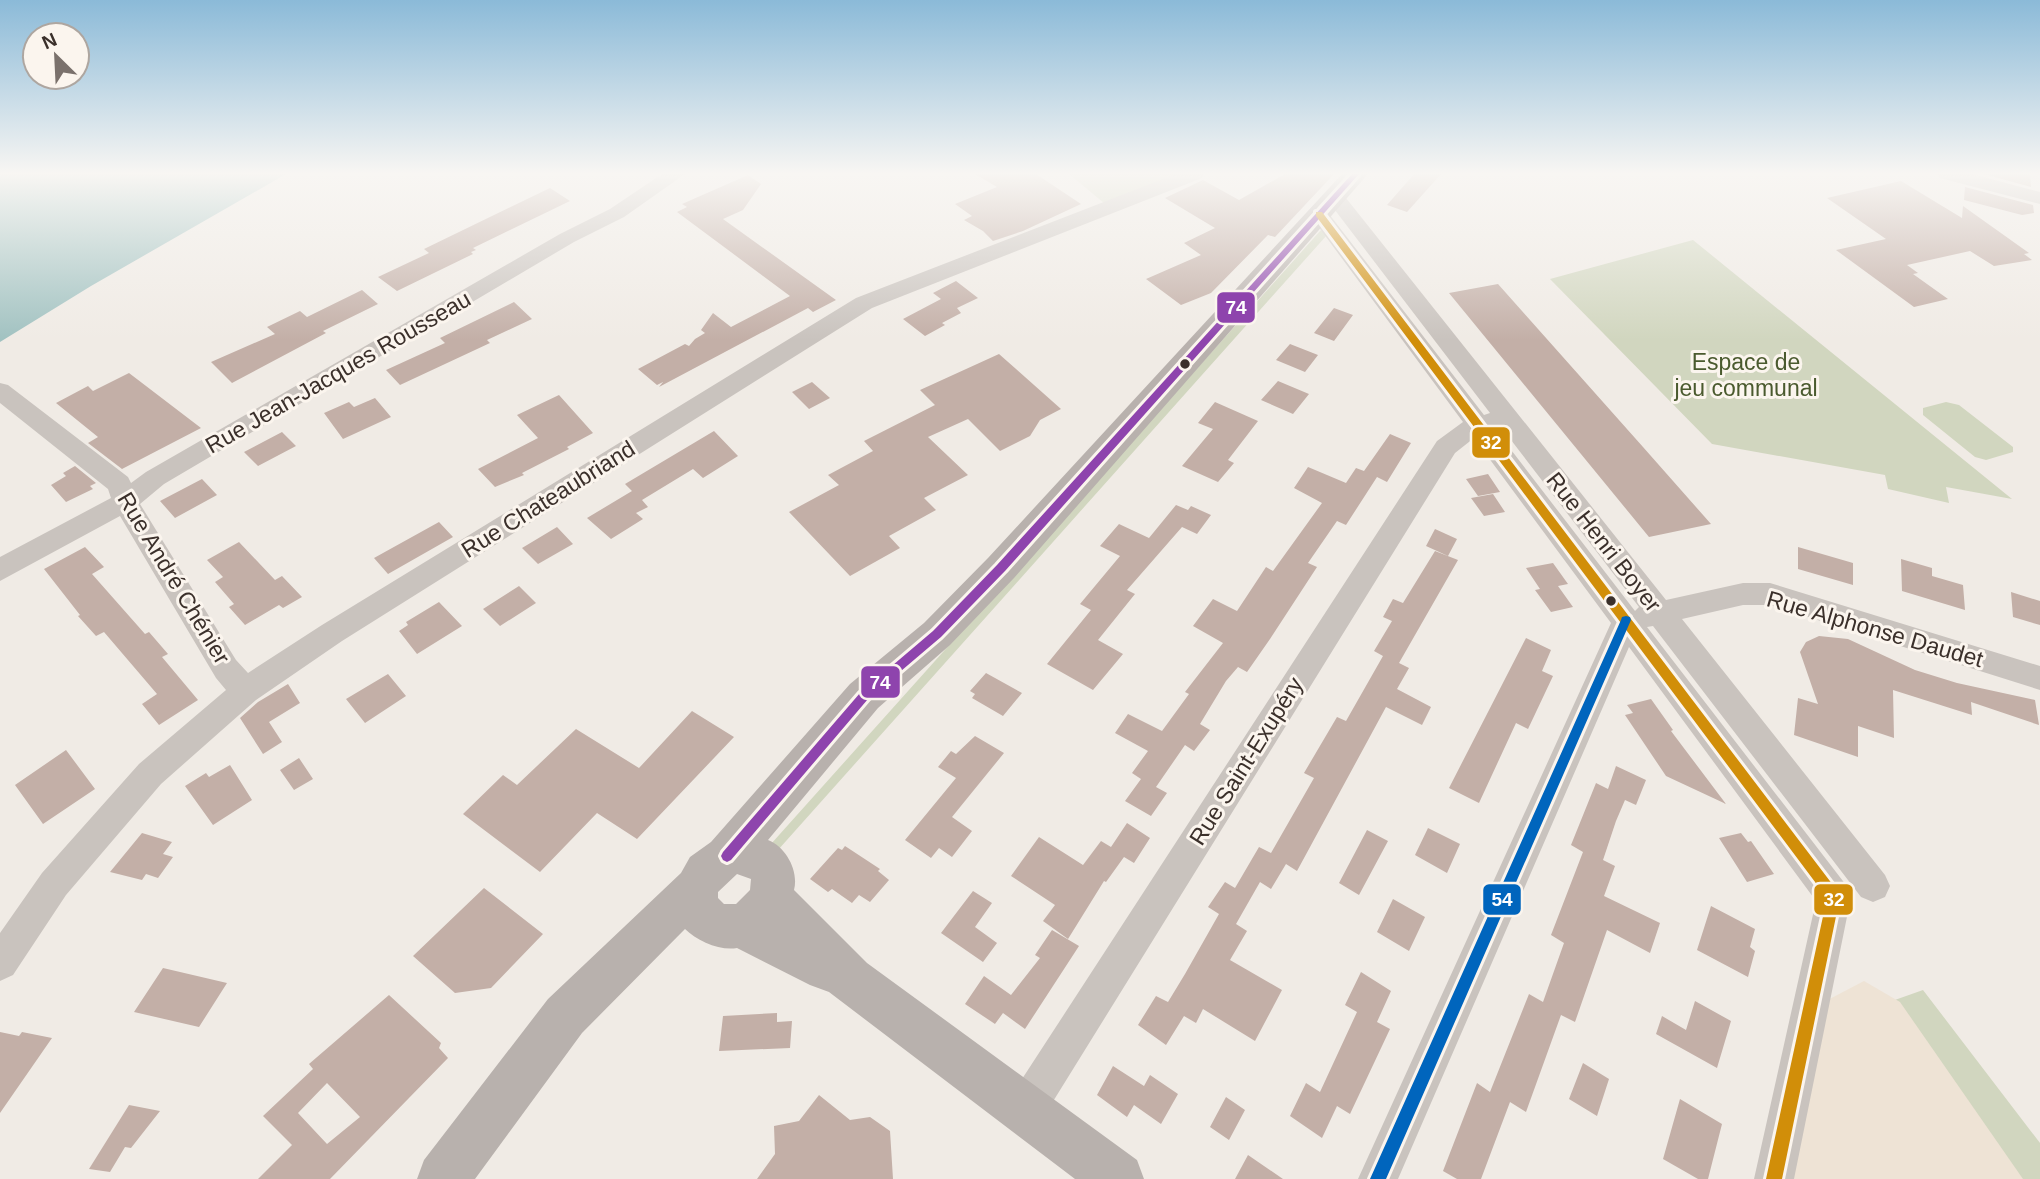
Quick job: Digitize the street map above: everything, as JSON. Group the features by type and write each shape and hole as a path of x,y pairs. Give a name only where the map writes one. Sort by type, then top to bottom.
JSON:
{"main road":[{"path":"444,1179 731,889 873,722 937,634 1001,568 1306,229"},
{"path":"731,889 1118,1179"}],"street":[{"name":"Rue Jean-Jacques Rousseau","path":"0,570 125,502 150,481 585,229"},
{"name":"Rue Chateaubriand","path":"1,960 54,884 150,774 245,691 864,303 1054,229"},
{"name":"Rue Henri Boyer","path":"1345,229 1493,421 1660,612 1873,886"},
{"name":"Rue Henri Boyer","path":"1345,229 1493,421 1626,620 1834,897 1774,1179"},
{"name":"Rue André Chénier","path":"0,391 119,484 125,502 226,668 245,691"},
{"name":"Rue Saint-Exupéry","path":"1025,1110 1446,447 1461,434 1493,421"},
{"name":"Rue Alphonse Daudet","path":"1626,620 1743,594 1770,594 2040,678"},
{"path":"1378,1179 1626,620"}],"green space":[{"path":"1321,230 1327,235 778,850 771,844"},
{"name":"Espace de jeu communal","path":"1693,240 2012,499 1946,487 1949,503 1888,489 1885,475 1712,444 1550,279"},
{"path":"1946,402 1959,405 2013,447 2013,452 1986,460 1975,457 1923,415 1923,408"},
{"path":"1923,990 2040,1143 2040,1179 1831,1179 1830,1023"}],"shaded area":[{"path":"1864,981 1900,1002 2023,1179 1787,1179 1820,1004"}],"water":[{"path":"0,229 190,229 91,286 0,342"}],"building":[{"path":"465,229 512,229 473,248 476,250 471,252 473,254 397,291 378,277 429,253 424,249"},
{"path":"700,229 737,229 836,300 813,312 808,308 659,387 663,382 657,385 638,369 685,344 689,346 705,333 701,330 713,313 731,327 790,296"},
{"path":"980,229 1027,229 993,241"},
{"path":"1213,229 1282,229 1275,237 1268,235 1211,293 1181,305 1146,279 1201,255 1184,243"},
{"path":"1872,229 1995,229 2029,253 2024,254 2032,260 1994,266 1970,251 1907,265 1918,273 1913,274 1948,299 1914,307 1836,250 1886,239"},
{"path":"956,281 978,298 957,308 961,313 942,323 945,325 925,336 903,319 941,299 933,293"},
{"path":"1498,284 1711,524 1649,537 1449,293"},
{"path":"362,290 378,304 323,331 326,333 232,383 211,362 275,334 267,327 300,311 307,317"},
{"path":"514,302 532,319 487,340 490,343 400,385 386,370 445,343 440,338"},
{"path":"1334,308 1353,315 1334,341 1314,333"},
{"path":"1290,344 1318,355 1305,372 1276,360"},
{"path":"999,354 1061,409 1040,420 1030,436 1000,451 968,419 928,437 968,475 924,498 936,510 889,536 900,548 850,576 789,512 839,485 828,475 873,451 864,441 935,405 920,390"},
{"path":"129,373 201,428 122,469 88,443 98,437 56,403 88,386 93,391"},
{"path":"1278,381 1309,394 1293,414 1261,400"},
{"path":"812,382 830,398 809,409 792,392"},
{"path":"559,395 593,433 567,447 569,449 522,473 524,475 495,487 478,469 538,438 517,415"},
{"path":"375,398 391,417 343,439 324,413 349,402 354,407"},
{"path":"1215,402 1258,421 1228,460 1234,463 1218,482 1182,466 1213,429 1198,423"},
{"path":"714,431 738,456 703,478 693,469 642,500 648,507 636,513 643,519 611,539 587,518 632,491 625,484"},
{"path":"282,432 296,446 258,466 244,452"},
{"path":"1390,434 1411,443 1387,482 1377,477 1346,525 1337,521 1308,563 1317,567 1270,639 1247,672 1238,667 1226,681 1200,724 1210,730 1194,751 1185,745 1156,787 1167,793 1151,816 1125,801 1141,779 1132,773 1148,751 1115,733 1128,714 1162,731 1189,694 1185,692 1223,643 1193,626 1213,599 1237,611 1266,567 1273,571 1322,503 1294,488 1308,467 1346,483 1356,468 1364,471"},
{"path":"75,466 96,483 90,486 93,489 66,502 51,485 66,476 63,473"},
{"path":"1488,474 1500,492 1478,496 1466,479"},
{"path":"202,479 217,495 175,518 160,501"},
{"path":"1493,494 1505,512 1484,516 1471,498"},
{"path":"1176,505 1188,510 1191,506 1211,515 1197,534 1182,527 1127,590 1135,594 1098,640 1123,654 1093,690 1047,664 1091,610 1080,604 1120,556 1100,546 1119,524 1149,538"},
{"path":"439,522 453,537 388,574 374,558"},
{"path":"557,527 573,544 538,564 522,548"},
{"path":"1435,529 1457,539 1448,556 1426,546"},
{"path":"239,542 275,580 282,576 302,597 283,608 279,605 245,625 229,607 234,604 215,582 223,577 207,560"},
{"path":"85,547 104,567 92,574 145,634 149,632 168,654 162,657 198,700 159,725 142,704 157,694 104,632 96,636 44,569"},
{"path":"1798,547 1853,563 1853,585 1798,569"},
{"path":"1435,551 1458,560 1399,663 1409,668 1397,689 1431,707 1422,725 1386,707 1297,871 1286,864 1271,889 1260,882 1236,924 1247,931 1230,960 1282,990 1255,1041 1203,1009 1196,1023 1184,1016 1166,1045 1138,1025 1156,996 1168,1002 1219,914 1208,907 1225,882 1235,888 1259,847 1271,853 1314,778 1304,773 1337,717 1346,721 1383,656 1374,651 1392,621 1383,617 1393,599 1403,603"},
{"path":"1901,559 1932,568 1932,576 1963,585 1965,610 1902,591"},
{"path":"1553,563 1568,584 1558,586 1573,607 1551,612 1535,590 1540,589 1526,568"},
{"path":"519,586 536,603 500,626 483,609"},
{"path":"2011,592 2040,601 2040,625 2013,617"},
{"path":"439,602 462,626 417,654 399,631 408,625 406,622"},
{"path":"1819,636 1848,639 1915,670 1957,683 2035,700 2039,725 1971,702 1972,715 1893,690 1894,738 1858,726 1858,757 1794,735 1798,698 1818,704 1800,652 1806,642"},
{"path":"1526,638 1551,650 1542,671 1553,676 1528,729 1516,723 1479,803 1449,788"},
{"path":"986,673 1022,693 1003,716 972,698 975,694 970,691"},
{"path":"388,674 406,696 365,723 346,699"},
{"path":"288,684 300,703 269,722 282,742 263,754 240,718 258,702"},
{"path":"1651,699 1673,730 1671,731 1726,804 1666,776 1625,715 1633,713 1627,705"},
{"path":"692,711 734,737 637,839 597,813 540,872 463,814 503,775 517,785 576,729 639,768"},
{"path":"975,736 1004,753 952,817 972,831 952,857 939,848 931,858 905,840 956,778 938,767 951,751 956,754"},
{"path":"66,750 95,789 43,824 15,785"},
{"path":"299,758 313,779 294,790 280,770"},
{"path":"230,765 252,800 213,825 185,786 206,773 209,777"},
{"path":"1616,766 1646,780 1636,805 1625,800 1616,821 1603,860 1615,866 1604,896 1660,923 1650,953 1607,930 1575,1022 1561,1015 1526,1112 1510,1102 1481,1179 1457,1179 1443,1171 1477,1083 1490,1092 1529,994 1543,1002 1564,943 1551,935 1583,852 1571,845 1596,783 1608,789"},
{"path":"1127,823 1150,838 1134,863 1124,857 1106,882 1104,881 1068,939 1043,921 1055,905 1011,876 1039,837 1083,865 1101,841 1111,847"},
{"path":"1428,828 1460,844 1447,873 1415,855"},
{"path":"1367,830 1388,841 1359,895 1339,883"},
{"path":"142,833 172,842 163,854 173,857 158,878 146,874 142,880 110,872"},
{"path":"1741,833 1748,842 1751,841 1774,874 1747,882 1719,838"},
{"path":"845,846 880,869 878,871 889,880 870,902 859,895 852,903 832,889 828,892 810,879 838,848 842,850"},
{"path":"484,888 543,934 491,988 455,993 413,956"},
{"path":"973,891 992,903 975,927 997,943 983,962 941,933"},
{"path":"1393,899 1425,917 1409,951 1377,932"},
{"path":"1711,906 1755,929 1750,947 1755,951 1748,977 1697,950"},
{"path":"1052,930 1079,946 1025,1029 1003,1013 995,1024 965,1004 984,976 1011,995 1040,958 1035,955"},
{"path":"163,968 227,983 199,1027 134,1012"},
{"path":"1361,972 1391,991 1377,1022 1390,1029 1350,1114 1337,1106 1322,1138 1290,1116 1306,1083 1320,1092 1357,1012 1345,1005"},
{"path":"389,995 441,1043 439,1048 448,1058 330,1179 258,1179 292,1145 263,1116 313,1069 309,1064","holes":["327,1083 360,1117 327,1144 298,1113"]},
{"path":"1695,1001 1731,1021 1717,1068 1656,1034 1662,1016 1686,1030"},
{"path":"777,1013 777,1022 792,1021 790,1048 719,1051 723,1016"},
{"path":"0,1032 19,1036 22,1032 52,1038 0,1113"},
{"path":"1583,1063 1609,1079 1597,1116 1569,1099"},
{"path":"1113,1066 1144,1086 1150,1075 1178,1094 1161,1124 1134,1105 1127,1117 1097,1095"},
{"path":"819,1095 850,1120 870,1117 890,1131 893,1179 757,1179 775,1154 774,1126 799,1121"},
{"path":"1226,1097 1245,1110 1229,1140 1210,1127"},
{"path":"1680,1099 1722,1124 1708,1179 1698,1179 1663,1159"},
{"path":"129,1105 160,1111 131,1148 125,1147 110,1172 89,1169"},
{"path":"1248,1155 1283,1179 1235,1179"}],"transit line":[{"name":"74","path":"727,856 864,696 937,634 1001,568 1306,229"},
{"name":"32","path":"1330,229 1834,897 1774,1179"},
{"name":"54","path":"1378,1179 1626,620"}]}
